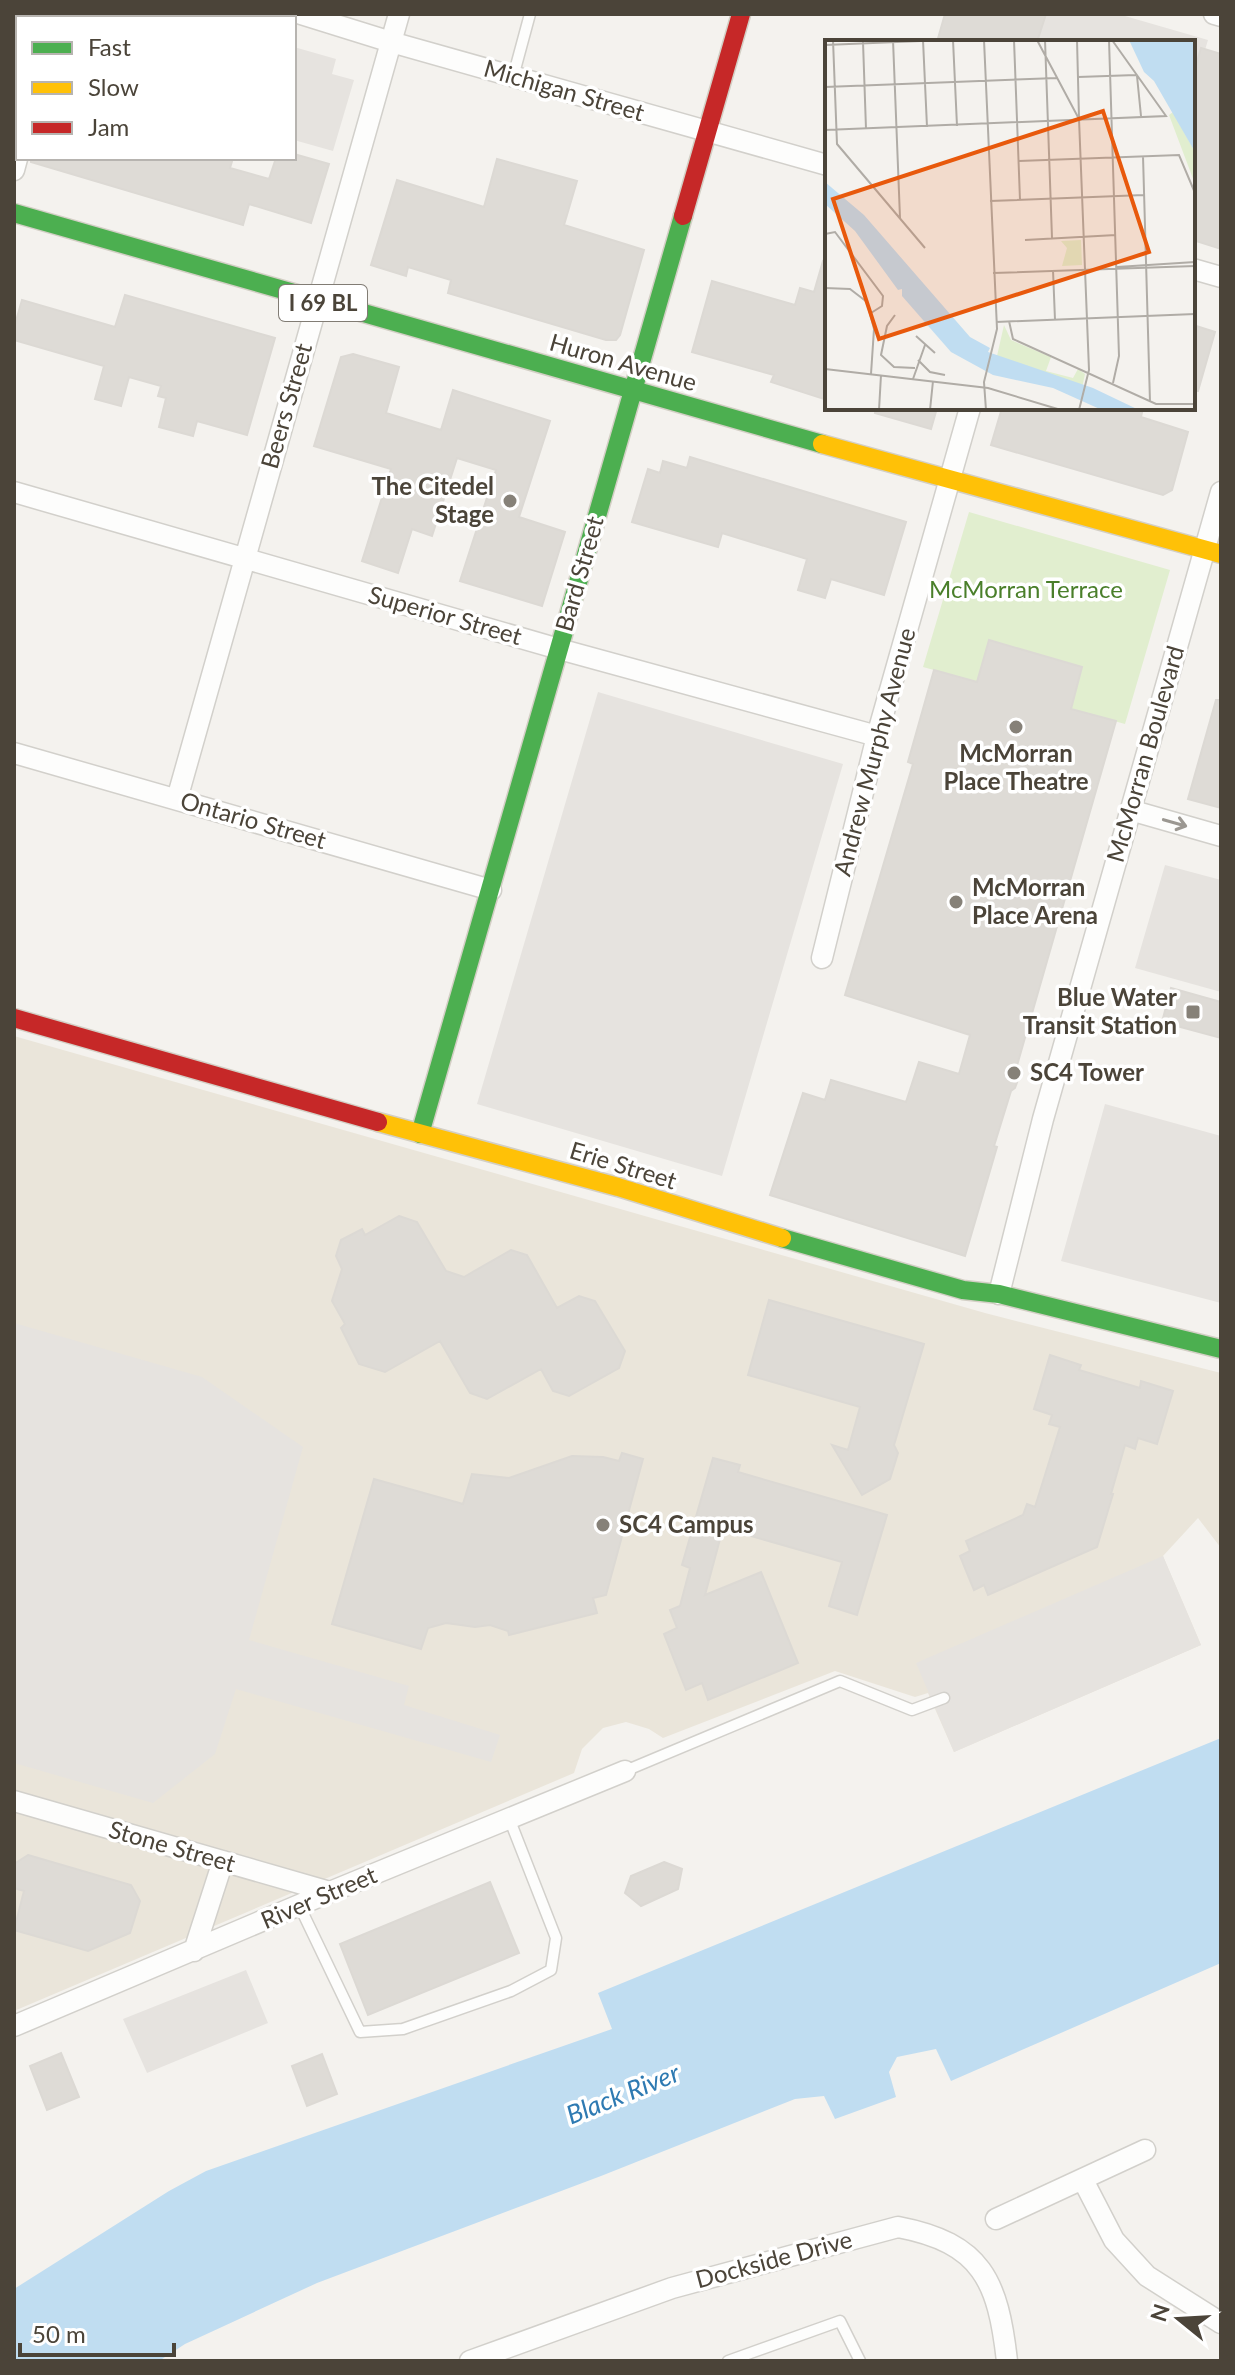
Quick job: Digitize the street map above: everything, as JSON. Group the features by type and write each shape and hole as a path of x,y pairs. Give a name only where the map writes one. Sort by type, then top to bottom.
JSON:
{"street":[{"name":"Michigan Street","path":"301,14 825,164"},
{"name":"Beers Street","path":"177,799 399,14"},
{"name":"Bard Street","path":"420,1134 741,14"},
{"path":"1214,14 1221,16"},
{"name":"Huron Avenue","path":"14,213 632,391 1213,552"},
{"path":"1195,270 1221,277"},
{"name":"Andrew Murphy Avenue","path":"822,958 877,736 969,410"},
{"name":"Superior Street","path":"14,492 559,649 877,736"},
{"name":"McMorran Boulevard","path":"999,1294 1043,1119 1130,810 1213,552 1221,492"},
{"name":"Ontario Street","path":"14,753 491,890"},
{"path":"1130,810 1221,836"},
{"name":"Erie Street","path":"14,1018 618,1187 698,1214 963,1290 999,1294 1221,1349"},
{"name":"River Street","path":"14,2026 625,1771"},
{"name":"Stone Street","path":"14,1801 330,1892"},
{"path":"194,1951 223,1861"},
{"path":"996,2219 1145,2150"},
{"path":"1083,2180 1114,2240 1147,2276 1221,2323"},
{"name":"Dockside Drive","path":"470,2361 672,2288 898,2227 931,2233 953,2243 975,2262 987,2280 1003,2326 1007,2361"}],"lane":[{"path":"513,77 530,14"},
{"path":"625,1771 840,1681 912,1710 944,1698"},
{"path":"299,1905 360,2032 403,2029 511,1991 551,1970 556,1938 509,1818"},
{"path":"728,2361 840,2321 860,2361"}],"shaded area":[{"path":"1032,14 1118,14 1208,40 1195,82 1195,40 1025,40"},
{"path":"296,48 336,59 332,74 354,80 333,151 296,141"},
{"path":"598,692 843,764 722,1176 477,1104"},
{"path":"1165,865 1221,880 1221,992 1135,968"},
{"name":"SC4 Campus","path":"14,1036 985,1313 1221,1373 1221,1548 1198,1518 1163,1556 1201,1645 954,1752 928,1693 915,1697 835,1671 663,1738 649,1729 626,1722 603,1728 582,1749 574,1773 14,2011"},
{"path":"1105,1104 1221,1136 1221,1303 1061,1261"},
{"path":"14,1323 202,1377 303,1447 249,1640 409,1686 404,1705 500,1735 491,1762 236,1689 215,1754 153,1803 14,1763"},
{"path":"1163,1556 1201,1645 954,1752 916,1663"},
{"path":"246,1970 268,2023 147,2073 123,2019"}],"green space":[{"name":"McMorran Terrace","path":"969,512 1170,570 1125,724 1071,709 1082,667 989,641 977,682 923,667"}],"water":[{"name":"Black River","path":"1221,1738 1221,1963 951,2081 936,2049 897,2057 889,2072 896,2097 835,2119 824,2096 795,2099 317,2283 185,2344 159,2361 14,2361 14,2289 206,2171 612,2029 598,1993"}],"building":[{"path":"945,14 1046,14 1038,40 938,40"},
{"path":"1201,48 1221,54 1221,249 1195,241 1195,69"},
{"path":"296,155 329,164 311,223 249,204 243,225 31,160 232,160 230,168 269,179 275,160 296,160"},
{"path":"497,159 577,181 564,225 644,250 616,340 606,340 448,293 451,280 408,267 406,276 371,265 397,180 484,207"},
{"path":"825,262 825,399 771,382 774,375 692,352 712,281 795,305 800,288 814,292"},
{"path":"125,295 275,338 247,435 197,421 193,436 159,427 166,398 158,396 161,386 129,377 121,406 95,399 104,366 14,340 22,300 115,327"},
{"path":"1195,326 1215,332 1198,391 1195,391"},
{"path":"353,354 399,367 386,413 441,430 453,390 550,421 519,517 565,532 542,606 460,581 496,470 457,458 432,536 412,529 398,573 362,561 391,469 314,446 341,357"},
{"path":"876,410 936,410 931,429 875,413"},
{"path":"1001,410 1143,410 1141,417 1188,432 1172,490 1163,495 991,445"},
{"path":"690,457 906,522 884,595 831,579 825,598 798,590 807,559 722,533 718,547 632,522 648,469 660,473 663,461 687,468"},
{"path":"989,640 1082,667 1071,709 1116,721 1016,1069 1020,1074 1011,1091 994,1146 997,1147 965,1256 770,1195 803,1093 825,1100 831,1080 906,1102 919,1062 959,1074 970,1035 845,995 913,764 908,762 934,670 977,682"},
{"path":"1216,700 1221,700 1221,808 1188,799"},
{"name":"Blue Water Transit Station","path":"1171,988 1221,1002 1221,1038 1162,1022"},
{"path":"399,1216 417,1222 446,1271 464,1277 511,1250 527,1255 557,1308 579,1296 595,1301 625,1351 619,1368 569,1396 553,1391 541,1369 487,1399 470,1393 440,1341 385,1372 359,1364 341,1328 345,1324 332,1301 342,1269 336,1256 341,1240 362,1229 365,1235"},
{"path":"769,1300 924,1344 894,1445 898,1453 890,1479 862,1495 832,1445 848,1450 860,1407 748,1375"},
{"path":"1050,1355 1081,1365 1079,1370 1140,1388 1141,1381 1173,1391 1157,1444 1138,1438 1135,1449 1125,1445 1097,1547 988,1595 984,1585 974,1590 960,1556 970,1551 966,1541 1023,1515 1027,1504 1035,1507 1060,1427 1049,1424 1052,1415 1034,1409"},
{"path":"622,1453 643,1459 606,1595 593,1598 597,1613 509,1635 508,1631 490,1625 475,1627 446,1623 428,1628 421,1649 332,1624 374,1479 463,1504 472,1474 509,1478 572,1456 619,1461"},
{"path":"713,1458 740,1465 738,1472 887,1515 857,1615 829,1606 842,1562 723,1528 705,1595 761,1572 798,1663 708,1700 702,1683 686,1690 664,1634 677,1628 670,1610 680,1606 690,1568 682,1565"},
{"path":"28,1855 131,1885 140,1901 130,1933 88,1951 14,1930 24,1891 14,1888 14,1864"},
{"path":"664,1862 682,1869 678,1889 641,1906 625,1893 631,1876"},
{"path":"490,1882 519,1953 368,2015 340,1944"},
{"path":"61,2053 79,2097 47,2110 30,2066"},
{"path":"322,2054 337,2094 307,2106 292,2066"}],"traffic: fast":[{"path":"14,213 822,444"},
{"path":"420,1134 683,216"},
{"path":"782,1238 963,1290 999,1294 1221,1349"}],"traffic: slow":[{"path":"822,444 1221,554"},
{"path":"378,1122 618,1187 782,1238"}],"traffic: jam":[{"path":"683,216 741,14"},
{"path":"14,1018 378,1122"}],"place":[{"name":"The Citedel Stage","path":"510,501"},
{"name":"McMorran Place Theatre","path":"1016,727"},
{"name":"McMorran Place Arena","path":"956,902"},
{"name":"Blue Water Transit Station","path":"1193,1012"},
{"name":"SC4 Tower","path":"1014,1073"},
{"name":"SC4 Campus","path":"603,1525"}]}
